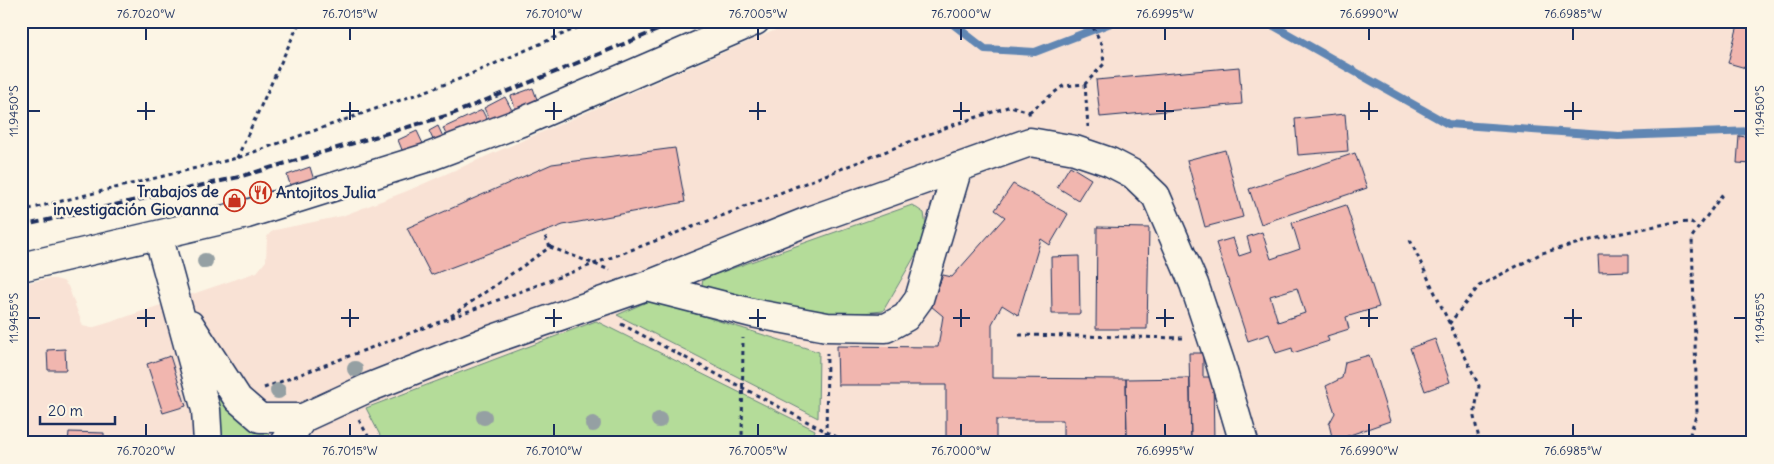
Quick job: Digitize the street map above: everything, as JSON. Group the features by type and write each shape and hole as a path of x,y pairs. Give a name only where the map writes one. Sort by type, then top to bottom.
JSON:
{"street":[{"path":"21,267 247,214 426,158 524,121 755,21"},
{"path":"175,300 238,399 260,418 303,418 377,384 482,343 646,286 811,220 1030,142 1076,150 1110,162 1132,174 1156,196 1194,284 1244,443"},
{"path":"646,286 744,311 827,327 886,328 906,316 919,299 958,167"},
{"path":"158,235 206,410 208,443"},
{"path":"285,443 303,418"}],"path":[{"path":"237,158 300,21"},
{"path":"21,211 237,158 457,80 593,21"},
{"path":"1029,112 1063,86 1085,84 1104,64 1102,45 1090,21"},
{"path":"1085,84 1089,155"},
{"path":"238,399 724,215 950,126 1011,106 1029,112"},
{"path":"1029,112 1030,142"},
{"path":"1688,443 1697,413 1692,237 1724,192"},
{"path":"1449,324 1479,286 1542,253 1598,238 1670,223 1691,222 1698,228"},
{"path":"543,232 550,246 646,286"},
{"path":"1410,240 1479,386 1474,417 1480,443"},
{"path":"446,319 550,246"},
{"path":"587,306 848,443"},
{"path":"742,443 744,311"},
{"path":"826,443 827,327"},
{"path":"1019,335 1212,338"}],"shaded area":[{"path":"796,21 1753,21 1753,443 21,443 21,284 46,279 63,281 68,286 83,326 91,328 111,322 257,272 266,261 267,237 275,230 342,216 407,191"}],"green space":[{"path":"912,205 924,213 926,226 923,242 883,311 853,314 810,313 701,288 703,280 711,276"},
{"path":"651,300 819,352 818,418 617,315"},
{"path":"596,321 815,430 812,441 815,443 384,443 366,408"},
{"path":"223,397 277,443 219,443 214,403"}],"building":[{"path":"1739,21 1753,21 1753,70 1728,63"},
{"path":"1239,67 1242,104 1100,117 1096,80"},
{"path":"533,88 539,105 517,114 511,96"},
{"path":"505,97 514,114 492,125 484,108"},
{"path":"482,110 488,122 449,141 443,128"},
{"path":"1345,114 1348,151 1298,155 1295,119"},
{"path":"438,126 445,141 436,146 429,131"},
{"path":"417,131 425,148 405,157 398,140"},
{"path":"1739,136 1753,138 1753,164 1737,163"},
{"path":"675,148 685,202 563,225 431,275 407,228 552,164"},
{"path":"1225,150 1243,217 1205,227 1187,160"},
{"path":"1355,153 1367,188 1261,224 1249,189"},
{"path":"1070,166 1091,179 1078,200 1057,187"},
{"path":"310,167 316,187 293,194 287,175"},
{"path":"1013,184 1068,214 1050,245 1041,239 1018,315 1002,305 992,324 992,378 1126,379 1127,443 1063,443 1063,420 996,420 996,443 946,443 946,385 838,385 837,346 938,347 943,316 931,306 943,275 952,277 1005,217 995,210"},
{"path":"1346,205 1379,307 1346,317 1349,329 1327,336 1329,341 1293,353 1292,348 1276,353 1269,334 1248,341 1216,243 1233,238 1239,256 1251,252 1247,237 1262,232 1271,259 1300,249 1292,223","holes":["1297,288 1305,313 1278,322 1270,296"]},
{"path":"1097,227 1149,228 1147,329 1096,329"},
{"path":"1598,254 1629,254 1629,271 1599,272"},
{"path":"1079,256 1080,314 1052,314 1051,257"},
{"path":"1435,339 1450,382 1425,391 1410,348"},
{"path":"65,349 66,370 48,370 47,350"},
{"path":"1189,353 1203,353 1203,377 1213,377 1214,443 1191,443"},
{"path":"1369,355 1390,421 1333,441 1329,424 1335,413 1326,386 1342,378 1345,362"},
{"path":"170,356 186,406 163,413 147,364"},
{"path":"1190,378 1191,443 1127,443 1126,379"},
{"path":"69,432 104,433 104,443 68,443"}],"waterway":[{"path":"529,21 540,21"},
{"path":"949,21 985,49 1035,52 1116,21"},
{"path":"1265,21 1448,124 1618,136 1753,131"}],"railway":[{"path":"21,226 239,177 452,114 680,21"}],"place":[{"name":"Antojitos Julia","path":"260,192"},
{"name":"Trabajos de investigación Giovanna","path":"235,200"}]}
